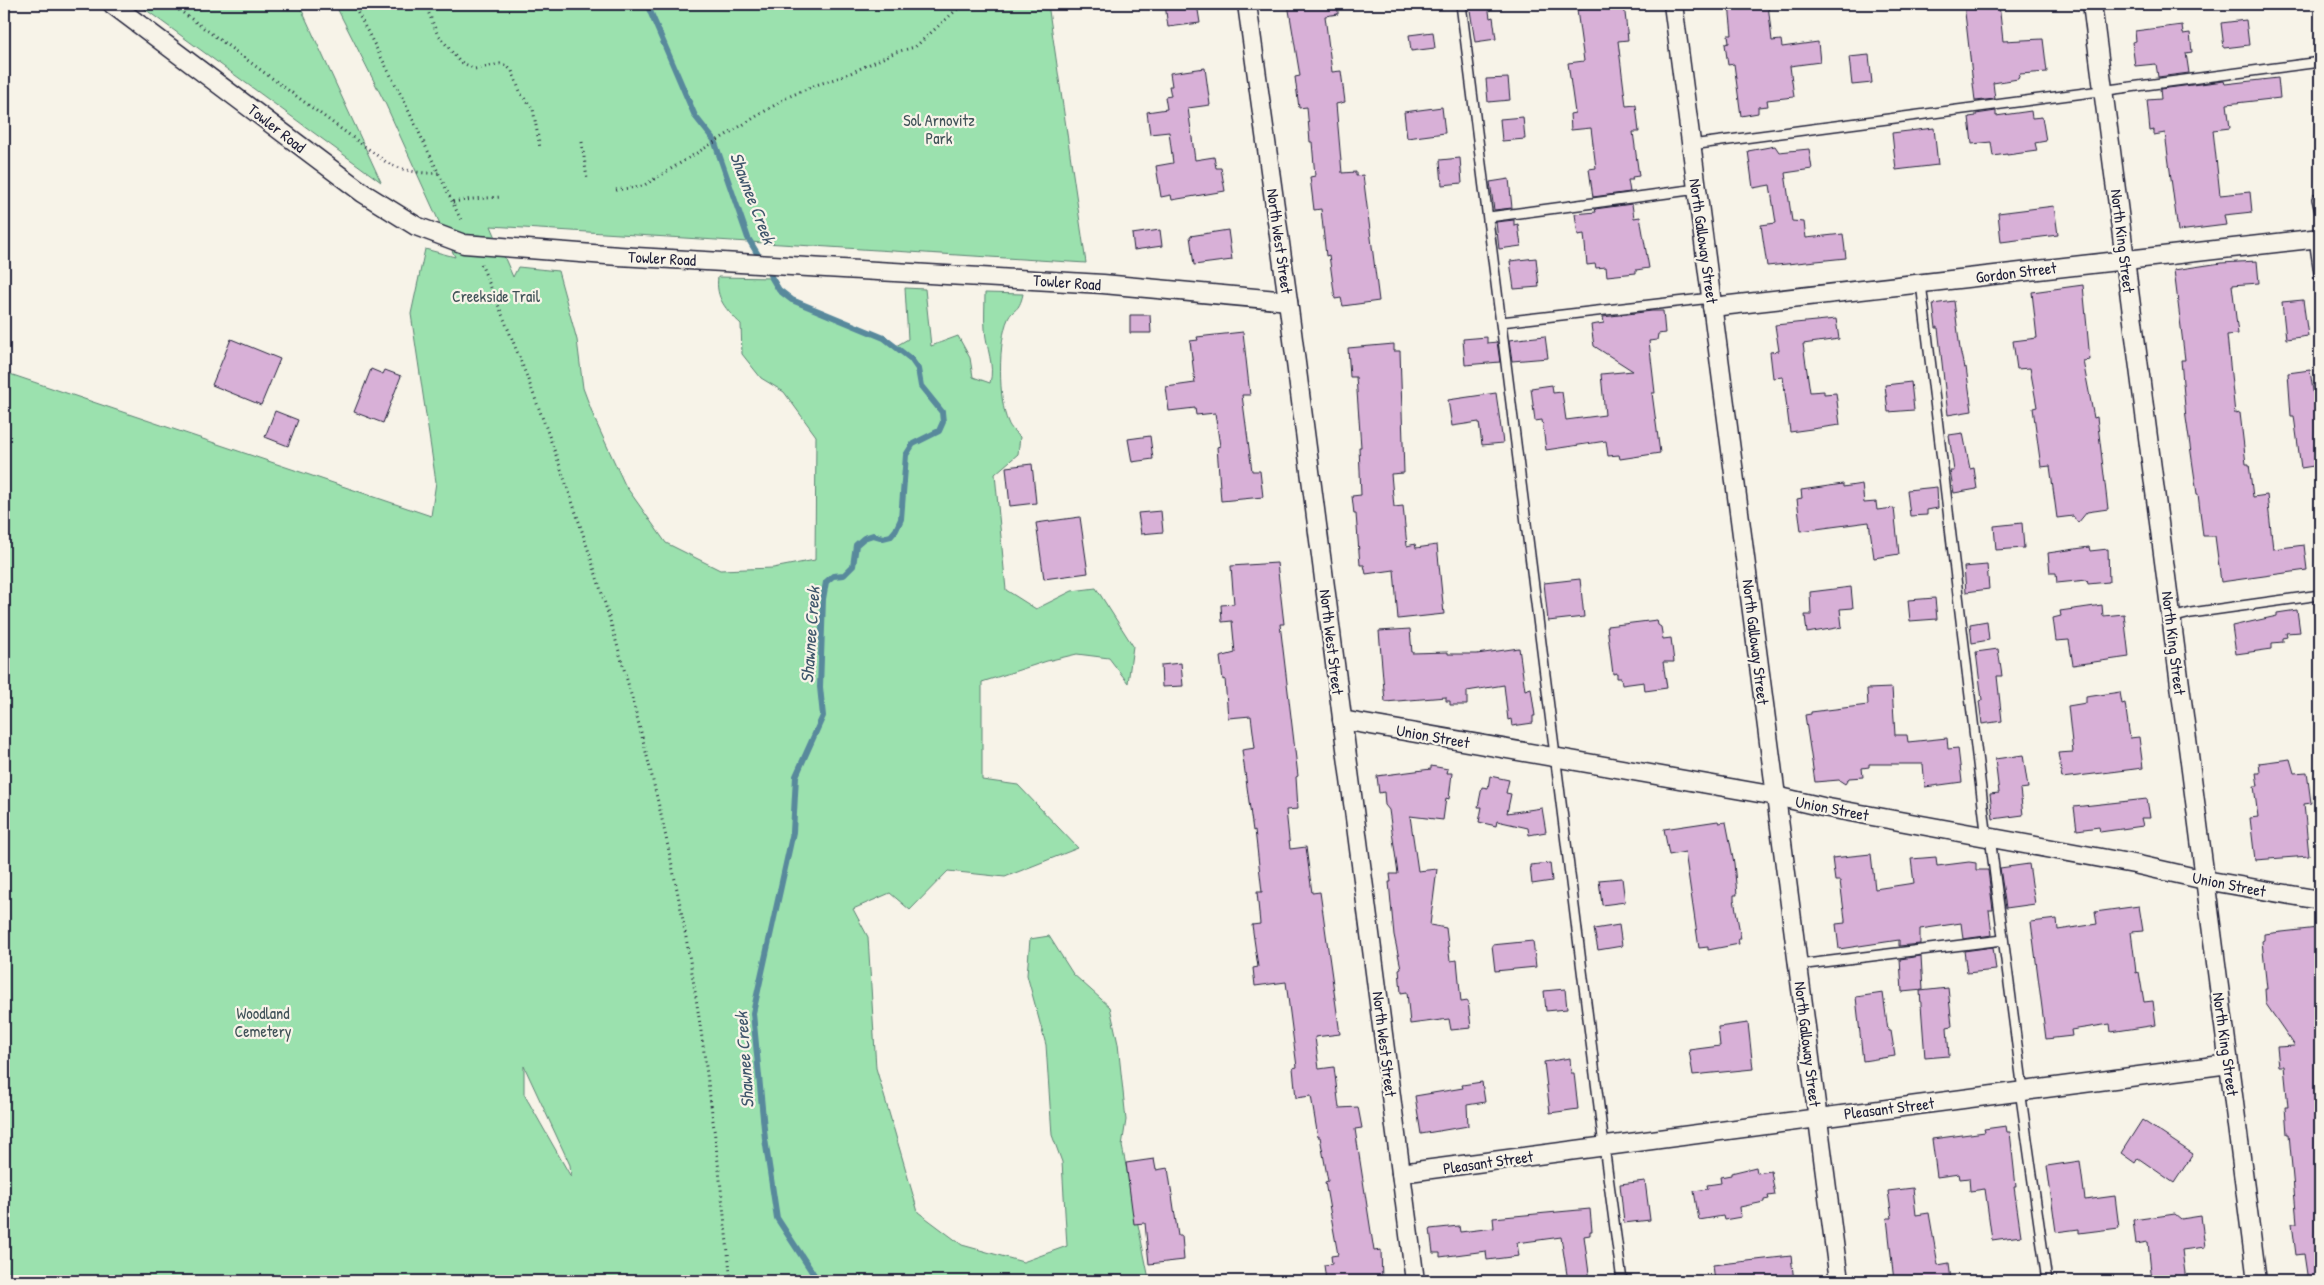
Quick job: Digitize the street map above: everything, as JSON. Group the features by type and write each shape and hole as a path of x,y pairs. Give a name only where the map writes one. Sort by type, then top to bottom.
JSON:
{"street":[{"name":"Towler Road","path":"112,4 332,170 394,214 434,234 473,245 619,256 1103,284 1288,301"},
{"name":"North West Street","path":"1247,4 1288,301 1415,1281"},
{"name":"North Galloway Street","path":"1673,4 1839,1281"},
{"name":"North King Street","path":"2092,4 2204,880 2258,1281"},
{"name":"Gordon Street","path":"1712,302 1921,283 2317,238"},
{"name":"Union Street","path":"1342,720 1776,796 1823,807 2134,864 2204,880 2320,900"},
{"name":"Pleasant Street","path":"1401,1173 2229,1064"}],"lane":[{"path":"1461,4 1622,1281"},
{"path":"1691,145 2320,62"},
{"path":"1489,217 1697,189"},
{"path":"2317,198 2320,212"},
{"path":"2317,238 2320,280"},
{"path":"1921,283 1985,821 1990,838 2022,1091 2021,1097 2047,1281"},
{"path":"1501,322 1712,302"},
{"path":"2171,618 2191,613 2320,595"},
{"path":"1798,965 2003,940"}],"path":[{"path":"171,4 386,162 398,169 440,173"},
{"path":"353,4 440,173 473,245 530,383 570,493 618,647 646,752 681,910 699,1016 714,1123 731,1281"},
{"path":"424,4 437,32 459,60 475,69 500,64 507,66 512,71 521,94 533,109 540,148"},
{"path":"616,190 643,186 788,98 816,85 844,76 896,52 915,47 963,4"},
{"path":"582,142 587,179"},
{"path":"453,202 472,198 501,198"}],"green space":[{"path":"138,4 299,4 381,182"},
{"path":"335,4 1048,4 1086,263 491,226 513,277 518,267 558,271 577,340 583,388 595,420 625,485 666,543 720,570 773,568 815,560 816,436 784,392 761,378 742,354 741,324 731,314 720,297 718,277 772,278 779,290 792,300 884,338 896,346 908,339 905,288 925,289 931,346 958,336 970,358 973,377 990,383 991,363 985,329 985,293 1023,294 1020,304 1008,319 1005,329 1002,341 1000,371 1002,400 1008,422 1020,437 1018,454 995,474 1006,590 1036,609 1072,591 1096,588 1133,646 1128,683 1109,658 1077,654 1047,661 982,682 982,780 1018,785 1078,848 1005,877 948,871 910,910 890,893 853,909 868,937 876,1068 918,1212 962,1245 1023,1262 1067,1246 1062,1162 1052,1135 1046,1045 1027,975 1030,939 1049,936 1073,974 1110,1007 1118,1044 1126,1120 1122,1146 1149,1279 1155,1281 4,1281 4,372 431,516 436,482 411,314 425,249 455,257 386,105","holes":["524,1066 570,1165 571,1177 524,1094"]}],"building":[{"path":"1165,4 1197,4 1200,23 1168,27"},
{"path":"1288,4 1338,4 1338,14 1325,16 1332,72 1341,71 1345,102 1336,104 1342,173 1356,172 1356,176 1363,175 1379,301 1343,306 1341,298 1335,299 1329,255 1326,256 1321,209 1314,210 1310,177 1315,176 1312,142 1310,142 1307,107 1299,108 1295,77 1300,76"},
{"path":"1469,4 1488,4 1490,18 1493,17 1496,39 1475,42"},
{"path":"1624,4 1628,40 1618,41 1626,106 1636,105 1639,132 1633,132 1639,176 1632,177 1633,180 1628,180 1630,192 1593,197 1589,169 1596,168 1591,128 1571,130 1570,114 1575,113 1568,63 1584,61 1577,10"},
{"path":"1729,4 1768,4 1772,41 1781,40 1782,47 1818,42 1820,62 1790,66 1794,97 1767,100 1768,106 1758,107 1758,113 1741,116 1734,64 1728,65 1725,44 1729,43 1728,35 1732,35"},
{"path":"1964,4 1999,4 2003,41 2043,39 2047,72 2020,74 2018,79 1993,83 1995,99 1975,101"},
{"path":"2246,20 2249,45 2224,48 2221,23"},
{"path":"2182,25 2183,34 2190,33 2192,52 2186,53 2189,73 2158,77 2156,64 2135,66 2132,42 2136,41 2135,31"},
{"path":"1433,32 1435,48 1411,51 1409,35"},
{"path":"1869,55 1872,83 1852,85 1849,57"},
{"path":"1205,68 1210,105 1188,108 1195,160 1214,157 1216,168 1221,168 1225,191 1172,200 1171,195 1161,197 1156,166 1173,163 1169,132 1150,134 1147,112 1167,109 1165,97 1171,96 1169,86 1172,86 1170,73"},
{"path":"1508,78 1510,100 1488,102 1486,79"},
{"path":"2278,78 2280,98 2227,104 2230,128 2213,130 2220,195 2250,192 2252,212 2224,215 2226,225 2178,231 2165,133 2154,135 2154,130 2150,131 2147,100 2161,99 2160,89 2224,81 2225,84"},
{"path":"1442,107 1445,133 1407,138 1404,112"},
{"path":"1996,111 1996,116 2031,111 2032,118 2042,117 2046,141 2035,143 2037,151 1993,156 1991,142 1972,144 1969,117"},
{"path":"1523,117 1525,139 1502,141 1500,119"},
{"path":"1934,128 1938,165 1896,170 1892,133"},
{"path":"1775,146 1779,152 1809,149 1812,169 1785,173 1792,221 1804,222 1806,238 1843,234 1846,258 1767,266 1761,225 1776,223 1770,185 1753,188 1748,151"},
{"path":"1460,158 1462,183 1442,185 1440,160"},
{"path":"1509,179 1512,208 1494,210 1490,182"},
{"path":"1632,204 1634,218 1640,217 1649,268 1636,270 1636,273 1607,276 1606,267 1596,268 1595,264 1587,265 1584,234 1578,235 1575,214 1596,212 1595,209"},
{"path":"2054,206 2058,235 2001,242 1998,213"},
{"path":"1514,220 1514,225 1518,224 1521,246 1499,249 1496,222"},
{"path":"1160,230 1162,246 1134,250 1132,234"},
{"path":"1228,230 1232,260 1194,265 1190,236"},
{"path":"1536,258 1539,287 1514,289 1510,261"},
{"path":"2257,261 2259,283 2232,285 2238,334 2227,335 2235,414 2240,413 2246,464 2249,464 2253,497 2267,495 2273,549 2304,545 2307,570 2221,582 2215,536 2203,536 2186,418 2181,360 2185,360 2174,270 2221,263"},
{"path":"2083,285 2090,360 2083,361 2094,418 2097,417 2108,509 2087,512 2078,523 2073,516 2057,518 2050,466 2041,467 2033,408 2037,407 2030,368 2017,369 2013,341 2037,338 2032,292"},
{"path":"2303,300 2308,336 2286,339 2282,302"},
{"path":"1954,301 1960,349 1964,368 1966,367 1972,411 1948,415 1938,328 1936,328 1933,304"},
{"path":"1663,311 1665,333 1658,334 1657,340 1649,341 1655,393 1652,393 1660,453 1620,459 1619,455 1608,456 1606,441 1546,450 1542,420 1535,421 1531,388 1552,385 1553,393 1562,392 1566,420 1605,415 1601,374 1633,371 1594,346 1591,325 1604,323 1603,317"},
{"path":"1130,315 1150,315 1151,333 1130,333"},
{"path":"1836,319 1839,339 1803,344 1810,392 1824,391 1824,394 1836,393 1840,425 1790,432 1783,377 1773,378 1770,352 1779,351 1775,325"},
{"path":"1243,332 1250,395 1242,395 1252,471 1260,471 1263,497 1221,501 1217,447 1220,446 1215,413 1196,415 1195,408 1169,411 1166,387 1195,383 1190,341 1198,340 1197,337"},
{"path":"1545,336 1548,358 1512,361 1509,340"},
{"path":"1487,337 1487,343 1497,342 1500,362 1465,365 1463,339"},
{"path":"231,339 280,359 261,405 212,385"},
{"path":"1394,344 1394,351 1400,351 1404,473 1391,474 1394,507 1403,506 1407,546 1415,544 1416,548 1437,545 1444,614 1398,619 1394,570 1366,574 1364,565 1360,565 1356,514 1354,514 1352,496 1361,495 1359,447 1361,447 1356,377 1350,377 1348,348"},
{"path":"371,369 383,374 385,370 401,376 383,423 354,412"},
{"path":"2310,370 2320,440 2320,465 2301,468 2294,416 2291,416 2288,373"},
{"path":"1911,382 1914,410 1888,412 1885,385"},
{"path":"1496,393 1503,443 1482,445 1479,422 1452,426 1448,400"},
{"path":"275,411 298,420 288,446 265,437"},
{"path":"1963,433 1970,469 1974,468 1977,489 1954,493 1950,471 1954,471 1949,435"},
{"path":"1150,436 1153,459 1132,462 1128,439"},
{"path":"1032,464 1036,503 1010,506 1006,467"},
{"path":"1843,484 1843,487 1862,484 1864,503 1876,502 1877,510 1894,508 1899,554 1874,558 1869,522 1801,531 1797,499 1802,498 1801,490"},
{"path":"1937,487 1938,508 1927,510 1927,515 1910,516 1907,490"},
{"path":"1161,511 1163,532 1141,534 1138,513"},
{"path":"1080,517 1088,573 1044,579 1036,523"},
{"path":"2022,523 2024,548 1996,550 1994,526"},
{"path":"2089,547 2090,551 2108,549 2109,582 2088,584 2087,580 2057,583 2056,573 2050,573 2048,553"},
{"path":"1277,563 1284,624 1280,624 1298,776 1296,777 1298,809 1286,810 1290,849 1306,847 1312,893 1320,892 1340,1034 1315,1037 1319,1069 1334,1067 1339,1108 1358,1107 1362,1128 1355,1129 1374,1251 1381,1250 1382,1279 1326,1281 1324,1265 1332,1264 1331,1256 1338,1255 1325,1182 1328,1181 1311,1096 1296,1098 1293,1068 1297,1067 1286,982 1255,986 1253,968 1258,967 1252,925 1260,924 1257,892 1262,892 1255,830 1253,831 1242,750 1255,748 1251,716 1228,718 1225,679 1223,680 1220,657 1235,653 1232,621 1222,622 1221,605 1234,604 1231,566"},
{"path":"1987,565 1989,589 1966,592 1964,567"},
{"path":"1580,579 1584,617 1548,621 1544,583"},
{"path":"1851,587 1853,608 1840,609 1842,627 1807,633 1805,615 1811,615 1810,592"},
{"path":"1935,598 1937,619 1910,621 1908,600"},
{"path":"2102,605 2103,616 2124,614 2129,657 2073,665 2069,640 2056,641 2053,618 2061,616 2060,611"},
{"path":"2297,610 2300,632 2286,633 2287,637 2283,638 2283,642 2272,643 2272,649 2236,654 2232,626 2277,616 2277,613"},
{"path":"1657,620 1658,625 1661,627 1663,639 1671,638 1674,662 1663,662 1667,688 1645,691 1644,682 1622,685 1621,678 1617,678 1617,673 1613,674 1607,626"},
{"path":"1987,621 1989,640 1972,643 1970,624"},
{"path":"1410,629 1412,653 1448,652 1448,654 1477,654 1519,648 1525,690 1531,688 1535,716 1533,716 1533,723 1512,726 1511,719 1508,720 1504,685 1467,691 1467,705 1450,705 1450,701 1446,701 1446,697 1385,702 1379,631"},
{"path":"1998,649 2002,676 1997,676 2002,721 1982,724 1979,701 1982,700 1976,652"},
{"path":"1181,663 1183,686 1162,687 1161,665"},
{"path":"1892,688 1895,735 1907,735 1908,742 1947,738 1948,749 1958,748 1962,782 1925,787 1923,764 1869,764 1869,767 1862,768 1863,777 1849,778 1845,784 1839,780 1815,782 1805,715 1811,714 1811,712 1868,705 1867,689"},
{"path":"2120,692 2122,704 2125,703 2130,738 2139,737 2143,768 2062,778 2058,753 2073,752 2068,706 2086,703 2086,697"},
{"path":"2023,755 2028,788 2020,789 2023,815 1993,819 1990,794 1999,793 1995,759"},
{"path":"2290,759 2294,773 2307,772 2311,803 2304,804 2309,856 2255,860 2250,818 2258,817 2254,786 2258,786 2256,773 2260,773 2259,763"},
{"path":"1431,766 1448,769 1447,773 1452,773 1449,799 1446,798 1443,820 1410,816 1418,871 1437,869 1430,925 1446,928 1450,961 1457,960 1461,1002 1468,1001 1471,1028 1451,1030 1449,1019 1410,1024 1407,992 1401,993 1399,969 1401,968 1394,935 1389,882 1391,882 1390,874 1398,874 1389,810 1385,805 1384,792 1379,793 1377,776 1431,769"},
{"path":"1490,776 1509,780 1506,793 1511,794 1507,813 1542,808 1546,832 1529,835 1528,828 1497,821 1496,826 1479,822 1482,807 1478,807 1482,787 1488,788"},
{"path":"2147,799 2150,818 2141,818 2143,826 2100,832 2099,827 2077,830 2074,807"},
{"path":"1718,821 1719,823 1726,822 1734,863 1737,895 1734,895 1734,899 1741,939 1738,939 1739,944 1708,950 1708,947 1699,948 1685,852 1669,855 1664,829"},
{"path":"1871,854 1875,889 1914,883 1911,859 1936,857 1937,866 1969,862 1976,863 1976,870 1988,870 1993,910 1989,910 1992,935 1963,939 1961,923 1920,929 1920,944 1899,946 1899,940 1839,949 1836,924 1845,923 1845,919 1840,881 1835,881 1832,858"},
{"path":"1550,863 1552,881 1532,884 1530,865"},
{"path":"2029,864 2035,904 2006,908 2000,868"},
{"path":"1622,878 1625,902 1602,905 1599,880"},
{"path":"2139,906 2143,931 2131,932 2136,973 2139,972 2144,1002 2153,1001 2156,1025 2111,1032 2110,1024 2071,1030 2072,1036 2046,1039 2031,922 2057,919 2058,930 2097,924 2095,912"},
{"path":"1619,925 1622,946 1598,950 1594,929"},
{"path":"2318,928 2320,947 2320,1072 2318,1072 2320,1102 2320,1281 2308,1281 2304,1254 2296,1255 2292,1223 2297,1223 2285,1107 2288,1107 2284,1066 2279,1066 2277,1047 2295,1046 2266,1004 2265,989 2267,989 2262,941 2264,940 2264,934"},
{"path":"1533,941 1536,967 1495,971 1492,945"},
{"path":"1993,947 1996,970 1967,973 1964,951"},
{"path":"1921,956 1923,990 1902,992 1900,959"},
{"path":"1948,988 1952,1026 1947,1027 1949,1056 1925,1058 1920,991"},
{"path":"1565,989 1567,1009 1546,1011 1544,991"},
{"path":"1883,993 1888,1031 1891,1031 1895,1056 1863,1061 1856,997"},
{"path":"1748,1023 1753,1069 1693,1075 1689,1050 1720,1046 1718,1027"},
{"path":"1570,1058 1571,1073 1574,1073 1578,1109 1550,1113 1544,1062"},
{"path":"1482,1082 1485,1102 1467,1105 1468,1126 1421,1134 1415,1096 1463,1088 1462,1085"},
{"path":"2142,1120 2193,1154 2174,1183 2138,1158 2135,1163 2121,1153"},
{"path":"2006,1126 2007,1132 2010,1132 2016,1187 2014,1187 2021,1236 1992,1240 1985,1189 1970,1191 1969,1178 1960,1179 1959,1174 1937,1177 1932,1139 1985,1132 1984,1129"},
{"path":"1154,1159 1156,1170 1168,1168 1178,1236 1182,1236 1184,1260 1149,1264 1145,1223 1134,1224 1126,1163"},
{"path":"2080,1161 2085,1200 2115,1196 2119,1228 2079,1233 2079,1229 2056,1232 2047,1166"},
{"path":"1756,1167 1757,1173 1771,1171 1775,1195 1768,1196 1769,1199 1764,1200 1764,1202 1740,1207 1741,1217 1724,1220 1723,1216 1699,1220 1694,1191 1708,1189 1707,1185 1721,1183 1720,1177"},
{"path":"1645,1181 1650,1220 1624,1223 1620,1184"},
{"path":"1913,1188 1916,1215 1929,1213 1938,1265 1949,1263 1951,1281 1894,1281 1887,1218 1892,1218 1888,1191"},
{"path":"1590,1209 1592,1231 1590,1231 1590,1235 1584,1236 1590,1281 1568,1281 1561,1237 1517,1243 1519,1256 1487,1260 1486,1251 1440,1257 1440,1253 1433,1253 1430,1229 1459,1226 1460,1232 1494,1228 1493,1218"},
{"path":"2175,1214 2181,1219 2201,1216 2205,1247 2182,1250 2186,1281 2152,1281 2148,1242 2136,1244 2133,1220"},
{"path":"1791,1256 1794,1281 1715,1281 1713,1265"}],"waterway":[{"name":"Shawnee Creek","path":"647,4 695,116 714,140 748,238 779,290 792,300 884,338 911,359 918,369 921,386 942,412 943,422 939,431 913,444 906,455 901,519 896,530 891,536 883,538 873,535 864,538 856,545 853,566 844,575 833,576 826,582 823,599 820,687 823,716 796,776 793,832 753,1013 765,1139 777,1218 818,1281"}],"park label":[{"name":"Sol Arnovitz Park","path":"939,129"},
{"name":"Creekside Trail","path":"496,296"},
{"name":"Woodland Cemetery","path":"263,1022"}]}
